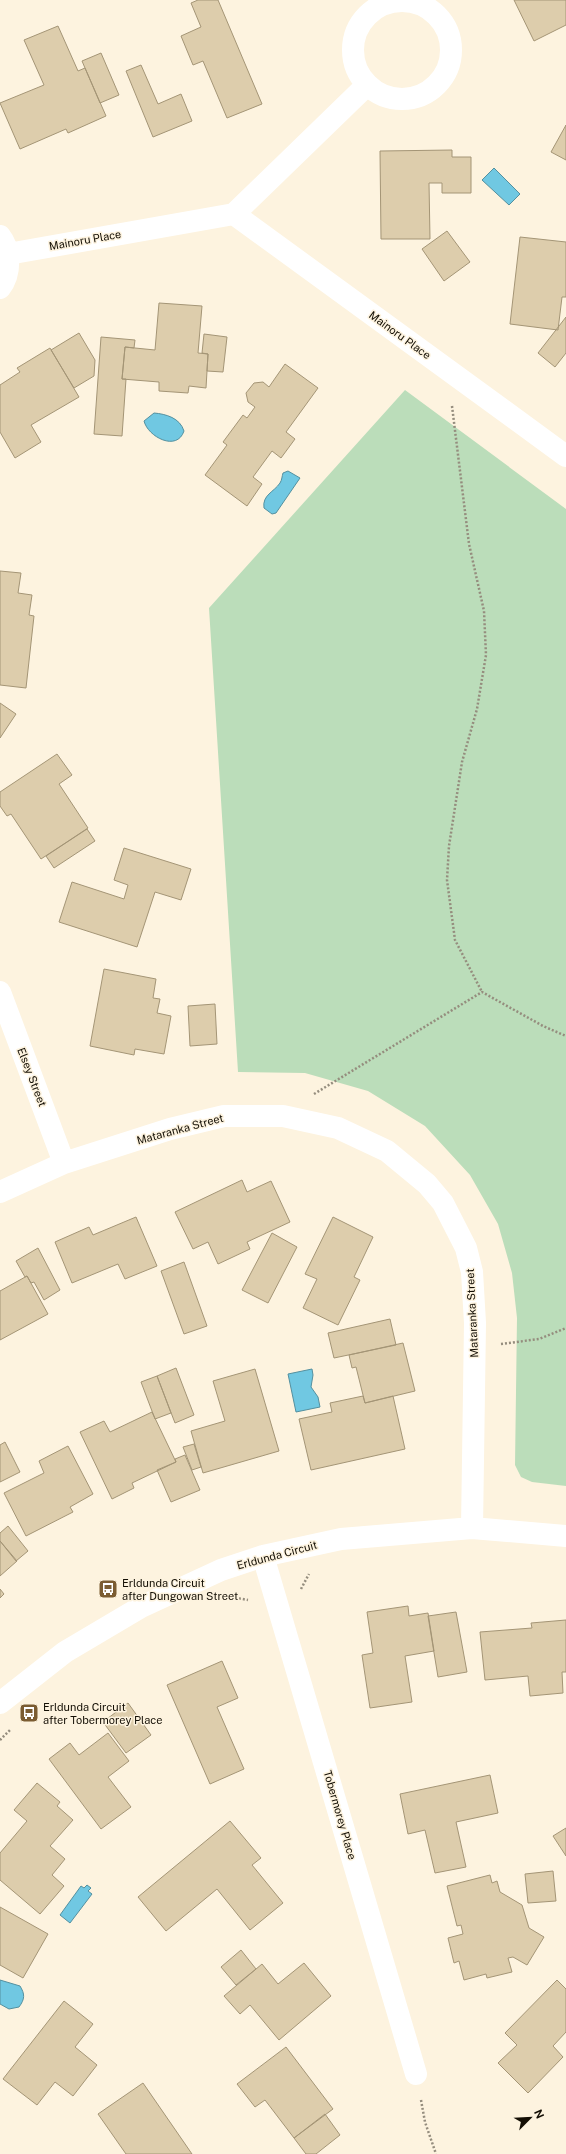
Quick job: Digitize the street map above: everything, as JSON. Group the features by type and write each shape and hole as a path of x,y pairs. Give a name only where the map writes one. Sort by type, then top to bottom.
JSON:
{"street":[{"path":"412,1 427,7 440,18 449,33 452,55 450,66 442,81 429,92 413,98 397,99 380,94 367,84 358,72 353,58 354,42 358,27 378,3 412,1"},
{"path":"234,214 367,84"},
{"name":"Mainoru Place","path":"0,288 8,269 4,245 234,214 566,456"},
{"name":"Elsey Street","path":"0,992 64,1163"},
{"name":"Mataranka Street","path":"0,1192 64,1163 170,1129 224,1116 283,1116 300,1119 338,1128 387,1151 427,1184 443,1203 466,1248 472,1272 475,1347 472,1528"},
{"name":"Erldunda Circuit","path":"0,1703 65,1652 141,1607 221,1570 263,1556 341,1539 472,1528 566,1536"},
{"name":"Tobermorey Place","path":"263,1556 416,2074"}],"path":[{"path":"448,370 469,544 484,611 486,655 476,709 461,769 449,846 447,880 455,940 482,992 543,1026 566,1036"},
{"path":"300,1119 305,1100 482,992"},
{"path":"475,1347 539,1339 566,1328"},
{"path":"416,2074 425,2122 436,2154"}],"green space":[{"path":"405,390 566,509 566,1486 532,1482 521,1477 515,1465 517,1318 512,1273 498,1224 470,1175 425,1126 368,1091 305,1073 238,1072 209,608"}],"water":[{"path":"494,168 520,194 509,205 482,180"},
{"path":"154,413 163,414 176,420 184,431 180,437 175,441 163,440 151,432 144,421"},
{"path":"288,471 300,478 276,513 272,514 264,508 265,500 280,483 283,473"},
{"path":"312,1369 313,1375 311,1387 318,1397 320,1407 296,1412 288,1374"},
{"path":"87,1885 91,1888 88,1891 92,1894 70,1923 60,1915 81,1886 84,1888"},
{"path":"0,1980 20,1986 24,1996 19,2007 9,2009 0,2004"}],"building":[{"path":"198,0 218,0 262,104 227,118 203,61 193,65 181,36 201,27 191,3"},
{"path":"514,0 566,0 566,25 534,41"},
{"path":"58,26 78,71 85,68 106,116 68,133 66,129 20,149 0,103 44,85 24,40"},
{"path":"101,53 119,95 100,103 82,61"},
{"path":"141,65 158,104 181,94 192,121 153,137 126,71"},
{"path":"566,125 566,160 551,152"},
{"path":"452,150 452,157 471,157 471,193 442,193 442,183 429,183 430,239 381,239 380,151"},
{"path":"447,231 470,262 444,281 422,249"},
{"path":"520,237 566,242 566,297 562,297 558,330 510,324"},
{"path":"159,303 202,306 198,353 208,354 206,388 189,386 188,393 159,391 159,382 122,379 125,347 155,350"},
{"path":"566,317 566,353 555,367 538,353"},
{"path":"79,333 95,360 94,376 74,388 51,350"},
{"path":"204,334 227,337 223,372 207,371 208,354 202,353"},
{"path":"101,337 135,340 134,348 125,347 122,379 126,379 122,436 94,434"},
{"path":"50,348 79,397 31,425 41,442 15,458 0,432 0,385 20,372 17,368"},
{"path":"285,364 318,388 286,432 295,439 281,458 272,451 253,477 262,484 247,506 205,475 227,445 223,442 243,415 247,418 255,407 248,402 246,393 254,383 263,382 269,387"},
{"path":"0,571 21,573 18,593 32,595 29,615 34,616 26,688 0,685"},
{"path":"0,703 16,714 0,738"},
{"path":"57,754 72,775 59,784 88,828 41,859 11,814 7,816 0,806 0,792"},
{"path":"87,829 95,841 54,868 46,856"},
{"path":"124,848 191,869 181,900 155,892 137,947 59,922 72,882 124,899 128,885 114,880"},
{"path":"104,969 156,979 153,998 160,999 157,1013 171,1016 164,1054 135,1049 134,1055 90,1046"},
{"path":"215,1004 217,1044 190,1046 188,1006"},
{"path":"242,1180 247,1192 271,1181 290,1222 247,1242 250,1249 218,1264 208,1242 193,1249 175,1212"},
{"path":"136,1217 157,1266 125,1279 118,1264 72,1283 55,1242 89,1227 93,1235"},
{"path":"333,1217 373,1237 354,1277 360,1280 338,1325 303,1308 317,1279 305,1274"},
{"path":"272,1233 297,1247 268,1303 242,1290"},
{"path":"38,1248 60,1290 44,1300 34,1282 31,1283 27,1276 25,1277 16,1261"},
{"path":"184,1262 207,1326 184,1334 161,1271"},
{"path":"27,1276 48,1314 0,1340 0,1291"},
{"path":"390,1319 396,1345 334,1358 328,1333"},
{"path":"403,1343 415,1391 365,1403 356,1367 352,1368 349,1355"},
{"path":"176,1368 194,1415 175,1423 157,1376"},
{"path":"255,1369 279,1451 203,1473 191,1431 225,1421 213,1381"},
{"path":"157,1376 171,1413 155,1419 141,1382"},
{"path":"363,1396 365,1403 393,1396 405,1449 311,1470 299,1419 332,1412 330,1403"},
{"path":"152,1412 176,1462 132,1483 134,1488 112,1499 80,1432 104,1421 110,1432"},
{"path":"5,1442 20,1472 0,1482 0,1445"},
{"path":"194,1444 201,1467 192,1470 183,1447"},
{"path":"68,1446 93,1494 70,1507 73,1512 26,1536 4,1493 44,1473 39,1461"},
{"path":"185,1455 200,1490 171,1502 157,1470 176,1462 175,1459"},
{"path":"8,1526 28,1551 16,1561 0,1541 0,1533"},
{"path":"0,1541 17,1561 0,1576"},
{"path":"0,1589 4,1594 0,1598"},
{"path":"408,1606 409,1616 428,1613 434,1651 405,1656 412,1702 370,1708 362,1655 373,1653 367,1612"},
{"path":"456,1612 467,1672 438,1677 428,1616"},
{"path":"566,1620 566,1672 562,1672 563,1693 530,1696 528,1676 485,1680 480,1632 532,1628 531,1623"},
{"path":"222,1661 238,1698 217,1707 244,1769 210,1784 167,1685"},
{"path":"128,1703 151,1735 126,1753 103,1722"},
{"path":"108,1733 129,1761 108,1777 131,1807 101,1829 49,1759 70,1743 79,1755"},
{"path":"490,1775 498,1813 456,1822 466,1867 435,1873 425,1830 408,1834 400,1794"},
{"path":"37,1783 60,1802 57,1806 73,1820 50,1846 65,1859 52,1875 64,1886 40,1914 0,1880 0,1853 27,1821 14,1810"},
{"path":"230,1821 261,1858 252,1865 283,1903 250,1930 217,1889 166,1931 138,1897"},
{"path":"566,1828 566,1856 553,1836"},
{"path":"553,1871 556,1901 528,1903 525,1874"},
{"path":"490,1875 492,1883 497,1881 500,1892 522,1905 529,1928 544,1937 527,1965 513,1957 508,1958 512,1972 487,1978 486,1974 464,1980 459,1961 454,1963 448,1938 463,1934 461,1925 457,1926 447,1886"},
{"path":"0,1907 48,1934 23,1978 0,1965"},
{"path":"241,1950 256,1969 236,1985 221,1967"},
{"path":"304,1963 331,1996 279,2040 250,2005 240,2014 224,1996 262,1964 278,1984"},
{"path":"557,1980 566,1989 566,2032 553,2046 563,2057 528,2093 498,2063 517,2045 505,2033"},
{"path":"64,2001 93,2024 75,2047 97,2065 73,2096 55,2082 37,2105 3,2079"},
{"path":"286,2047 333,2109 294,2138 265,2100 255,2107 237,2084"},
{"path":"143,2083 192,2154 126,2154 98,2114"},
{"path":"325,2114 340,2135 316,2154 306,2154 294,2138"}],"place":[{"name":"Erldunda Circuit after Dungowan Street","path":"108,1589"},
{"name":"Erldunda Circuit after Tobermorey Place","path":"29,1713"}]}
